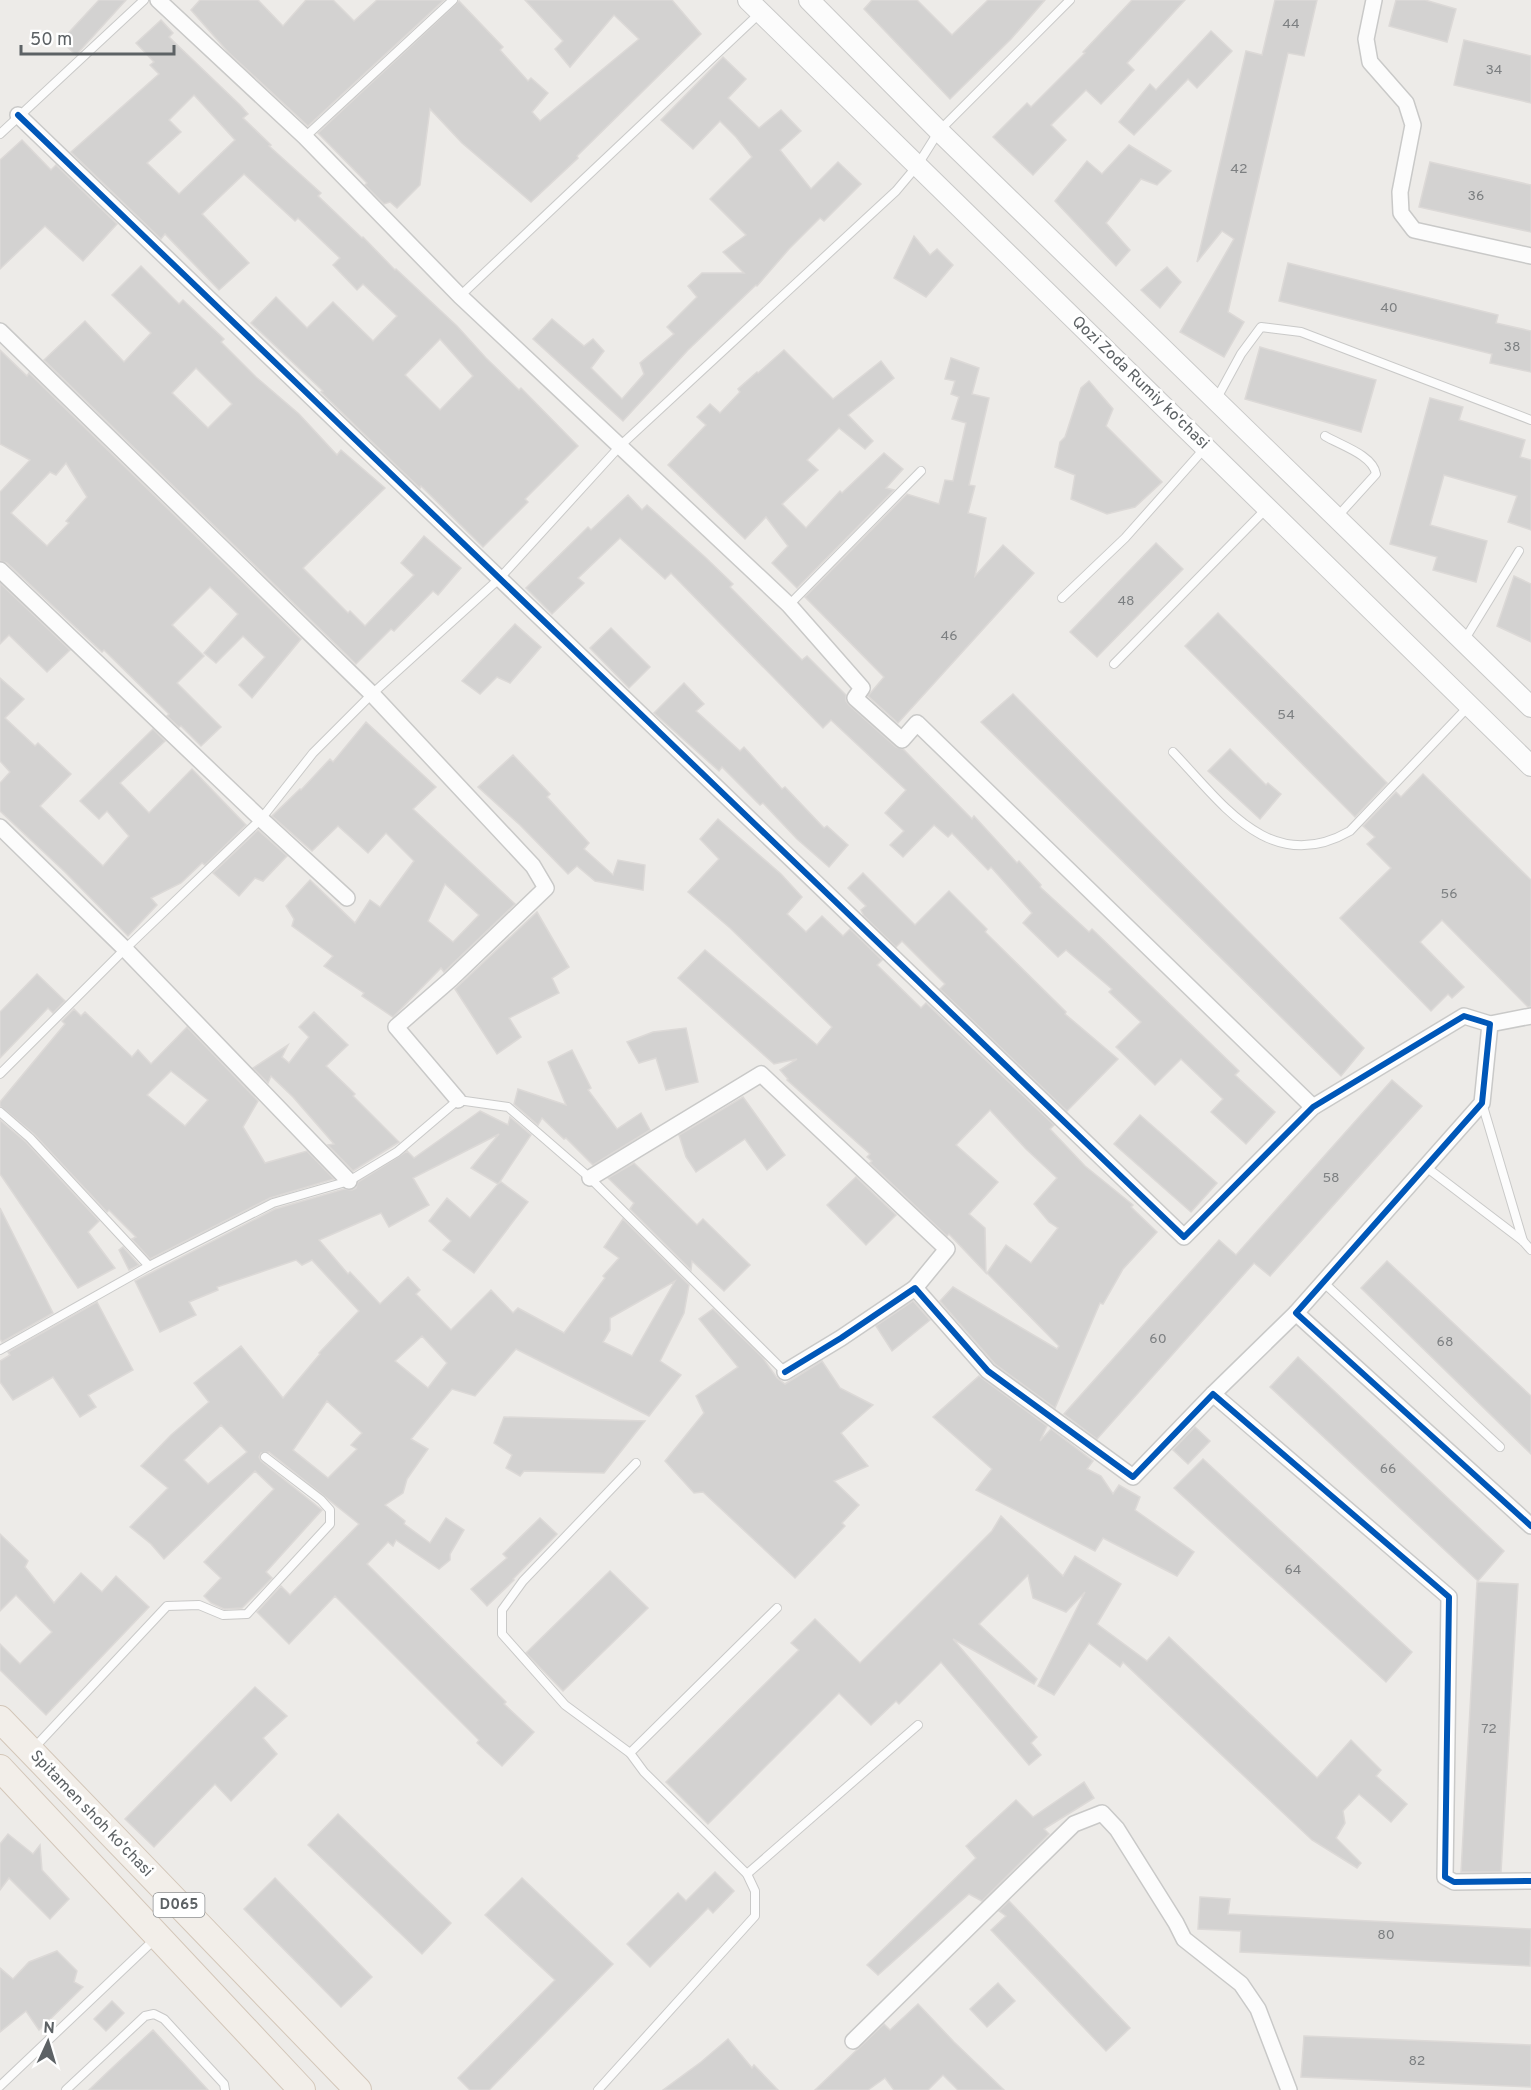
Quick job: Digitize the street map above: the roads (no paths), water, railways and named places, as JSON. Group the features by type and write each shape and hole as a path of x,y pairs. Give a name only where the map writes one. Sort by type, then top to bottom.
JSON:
{"main road":[{"name":"Spitamen shoh ko'chasi","path":"0,1719 358,2090"},
{"name":"Spitamen shoh ko'chasi","path":"0,1768 302,2090"}],"street":[{"path":"158,0 305,137 460,296 789,605 862,688 855,698 902,740 917,723 1313,1107"},
{"path":"809,0 939,130 1531,707"},
{"path":"1374,0 1366,39 1370,62 1406,103 1413,125 1400,192 1401,213 1414,230 1531,256"},
{"name":"Qozi Zoda Rumiy ko'chasi","path":"754,6 1531,766"},
{"path":"18,116 1184,1238 1313,1107 1464,1016 1490,1024 1531,1017"},
{"path":"0,331 372,694 532,866 546,888 451,979 396,1027 458,1100"},
{"path":"0,570 347,898"},
{"path":"0,827 125,949 349,1181"},
{"path":"915,1288 988,1371 1133,1477 1296,1313 1482,1103 1490,1024"},
{"path":"590,1178 761,1074 947,1250 915,1288 841,1338 785,1372"},
{"path":"1296,1313 1531,1526"},
{"path":"1213,1394 1449,1597 1445,1877 1454,1882 1531,1881"},
{"path":"853,2041 1074,1824 1102,1813 1117,1829 1184,1939 1240,1984 1258,2009 1289,2090"}],"lane":[{"path":"0,134 144,0"},
{"path":"305,137 453,0"},
{"path":"0,1074 125,949 261,819 314,753 372,694 499,579 621,445 896,191 917,166 939,130 1070,0"},
{"path":"460,296 754,6"},
{"path":"1216,399 1241,354 1261,327 1301,332 1531,420"},
{"path":"1325,436 1366,458 1375,467 1376,474 1337,517"},
{"path":"1062,598 1125,538 1205,447"},
{"path":"789,605 921,471"},
{"path":"1114,664 1267,508"},
{"path":"1464,641 1519,551"},
{"path":"1173,752 1243,825 1272,841 1314,844 1333,841 1350,831 1469,706"},
{"path":"0,1350 149,1266 273,1203 349,1181 398,1152 458,1100 508,1107 590,1178 785,1372"},
{"path":"1482,1103 1523,1242"},
{"path":"0,1112 30,1138 149,1266"},
{"path":"1426,1167 1531,1250"},
{"path":"1323,1282 1500,1447"},
{"path":"31,1752 167,1606 199,1605 223,1615 247,1614 330,1524 330,1510 321,1500 265,1457"},
{"path":"598,2090 755,1916 755,1891 747,1874 644,1772 630,1753 565,1705 502,1634 502,1610 523,1581 636,1463"},
{"path":"630,1753 777,1608"},
{"path":"747,1874 918,1725"},
{"path":"0,2086 159,1936"},
{"path":"66,2090 145,2016 154,2013 164,2019 224,2084 225,2090"}]}
